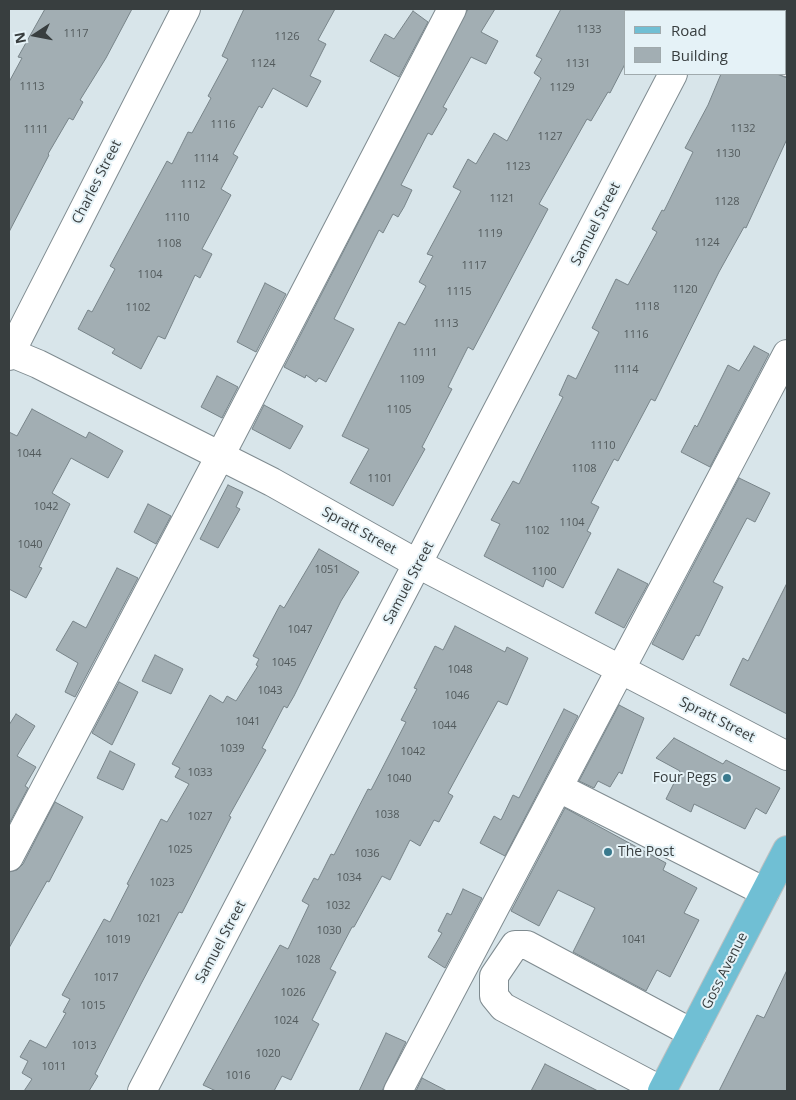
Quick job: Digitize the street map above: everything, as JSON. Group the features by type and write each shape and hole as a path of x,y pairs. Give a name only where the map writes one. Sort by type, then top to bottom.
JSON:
{"main road":[{"name":"Goss Avenue","path":"662,1091 787,850"}],"street":[{"name":"Charles Street","path":"9,353 186,9"},
{"path":"9,857 452,9"},
{"name":"Samuel Street","path":"142,1091 672,75"},
{"name":"Spratt Street","path":"9,353 38,364 220,456 418,564 787,756"},
{"path":"398,1091 560,788 787,354"},
{"path":"560,788 765,892"},
{"path":"488,922 515,945 527,944 692,1033"},
{"path":"515,945 494,976 494,996 503,1007 662,1091"}],"building":[{"path":"45,9 132,9 106,58 80,100 83,102 73,120 69,118 48,154 9,232 9,82 22,58 18,57"},
{"path":"244,9 335,9 318,40 326,44 310,76 321,81 307,107 273,88 262,108 259,106 233,154 238,157 221,189 231,195 202,249 212,254 200,278 195,275 165,339 158,336 141,369 112,353 115,349 78,329 88,310 92,312 115,269 110,266 167,161 172,164 188,132 192,133 211,98 208,96 228,59 222,56"},
{"path":"468,9 495,9 481,32 498,41 486,64 471,57 443,107 447,109 432,135 428,133 401,185 412,190 404,207 398,217 393,214 383,233 379,230 334,319 354,329 326,382 319,378 316,382 306,375 305,378 284,367"},
{"path":"561,9 625,9 624,66 610,93 608,92 591,121 587,119 539,204 548,209 473,350 468,347 448,387 452,389 422,447 425,449 393,506 350,483 369,449 342,436 399,322 405,325 426,286 419,282 433,256 427,254 461,191 453,187 468,159 476,164 494,133 507,141 541,78 534,73 542,59 536,56"},
{"path":"413,11 428,22 399,77 370,61 385,34 394,39"},
{"path":"721,75 780,75 787,78 787,139 746,228 744,227 719,272 655,401 651,399 618,461 614,459 591,503 599,507 587,531 591,533 563,588 546,579 543,587 484,556 500,524 491,520 513,481 519,484 563,397 559,395 568,375 576,379 599,332 592,328 616,279 628,285 657,232 652,229 662,210 664,211 693,152 685,148 708,105"},
{"path":"265,283 286,294 256,352 237,342"},
{"path":"754,346 769,354 710,467 681,452 695,425 697,427 728,365 739,371"},
{"path":"217,376 238,387 222,418 201,407"},
{"path":"264,405 303,426 290,449 252,429"},
{"path":"32,409 86,438 89,432 123,451 108,478 71,458 52,493 70,504 39,567 42,568 26,598 9,589 9,432 17,436"},
{"path":"739,478 770,493 755,522 747,518 713,582 723,587 699,636 696,635 683,660 652,644"},
{"path":"228,485 243,492 236,507 240,509 218,548 200,539"},
{"path":"148,504 171,516 156,544 134,532"},
{"path":"319,549 359,572 341,601 294,696 287,708 284,706 262,748 266,750 229,816 231,817 182,913 179,912 141,984 95,1074 98,1076 89,1091 24,1091 32,1079 22,1073 28,1061 20,1057 30,1040 46,1048 66,1013 63,1012 70,999 62,995 104,919 110,922 129,885 127,884 161,819 167,822 189,784 175,777 180,768 172,764 210,695 223,703 227,696 236,701 258,666 256,665 259,659 253,656 280,605 284,608"},
{"path":"117,568 138,578 75,697 65,692 78,663 56,650 73,621 86,628"},
{"path":"618,569 648,584 624,628 595,613"},
{"path":"787,583 787,714 730,685 743,658 748,661"},
{"path":"455,626 505,652 507,647 528,658 507,705 498,701 448,793 453,796 439,822 434,820 420,846 410,840 390,880 382,876 354,927 352,927 330,969 336,972 312,1020 319,1024 291,1080 282,1076 274,1091 216,1091 203,1085 280,945 288,949 309,905 302,901 314,878 318,880 331,854 334,855 368,789 371,790 406,722 401,720 417,689 414,688 435,646 443,650"},
{"path":"155,655 183,669 171,694 142,681"},
{"path":"119,682 138,692 112,745 92,733"},
{"path":"619,705 644,718 622,774 619,772 610,787 598,781 594,788 579,781"},
{"path":"564,709 578,716 505,856 480,843 494,816 501,820 513,795 519,798"},
{"path":"16,714 35,726 17,756 36,767 25,786 28,788 9,824 9,725"},
{"path":"674,738 723,764 726,760 780,788 766,814 756,808 745,829 694,804 691,812 666,799 680,771 656,758"},
{"path":"110,751 135,764 123,790 97,778"},
{"path":"55,802 83,817 49,882 47,881 9,948 9,872 17,870 23,864"},
{"path":"565,808 666,863 663,870 697,888 684,913 699,920 670,977 657,970 646,991 573,952 595,908 558,890 539,926 511,911"},
{"path":"463,889 482,898 445,968 428,957 442,933 438,931 447,913 451,915"},
{"path":"787,970 787,1091 719,1091 757,1015 764,1018"},
{"path":"386,1033 406,1042 382,1091 359,1091"},
{"path":"545,1064 598,1091 531,1091"},
{"path":"422,1078 447,1091 416,1091"}],"place":[{"name":"Four Pegs","path":"727,778"},
{"name":"The Post","path":"608,852"}]}
